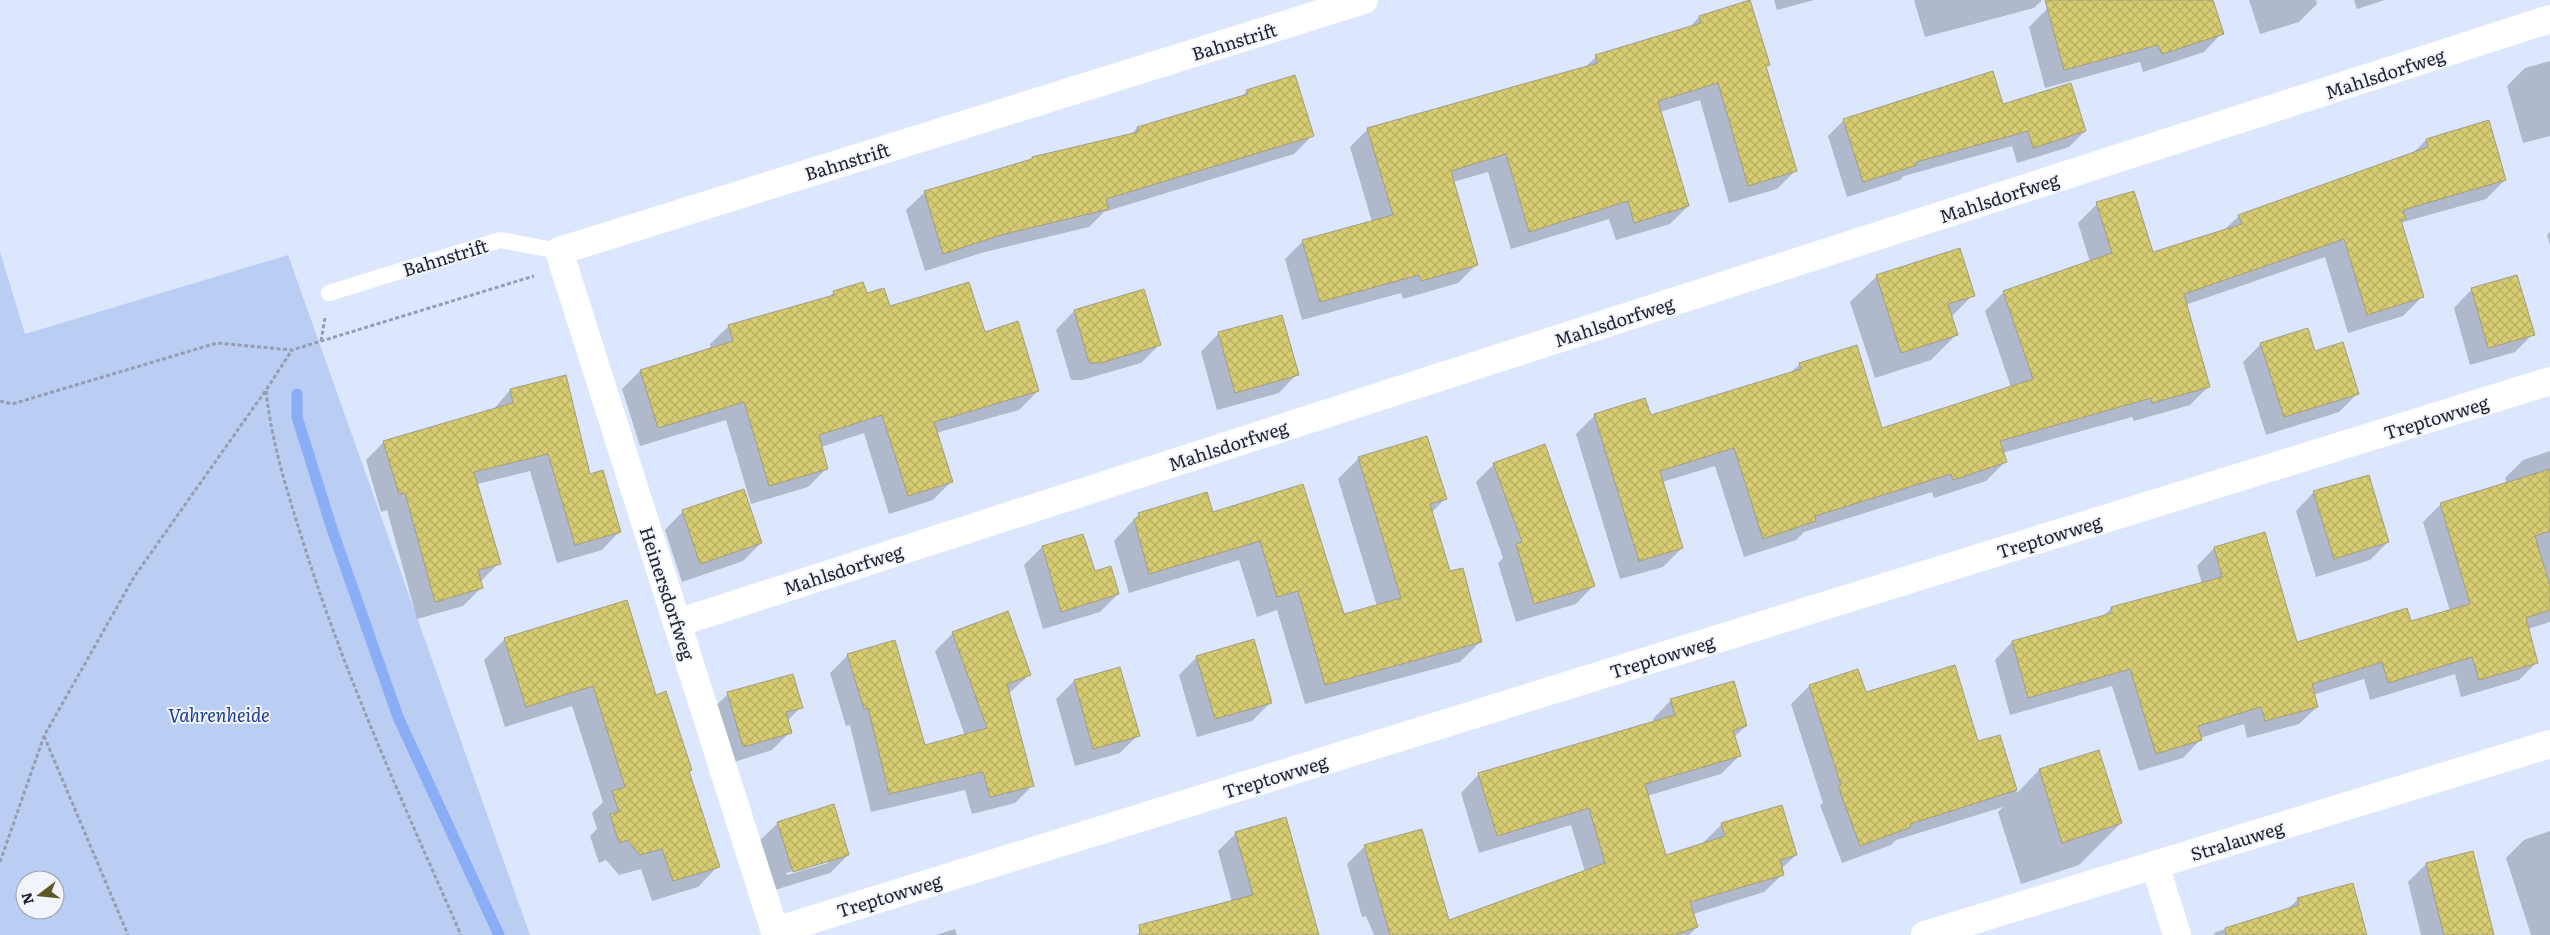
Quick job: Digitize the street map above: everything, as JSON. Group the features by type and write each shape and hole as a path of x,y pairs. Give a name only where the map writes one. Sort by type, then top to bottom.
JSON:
{"street":[{"name":"Bahnstrift","path":"561,259 1364,0"},
{"name":"Mahlsdorfweg","path":"678,623 2550,19"},
{"name":"Heinersdorfweg","path":"561,259 775,933"},
{"name":"Treptowweg","path":"775,933 2550,382"},
{"name":"Stralauweg","path":"1925,935 2550,744"},
{"path":"2155,865 2177,935"}],"lane":[{"name":"Bahnstrift","path":"329,293 500,240 561,259"}],"path":[{"path":"0,400 12,404 218,343 292,350 561,259"},
{"path":"0,862 44,736 134,577 266,390 292,350"},
{"path":"266,390 269,418 280,468 322,604 388,767 461,935"},
{"path":"44,736 128,935"}],"green space":[{"name":"Vahrenheide","path":"0,252 25,334 288,255 530,935 0,935"}],"building":[{"path":"1750,0 1770,65 1766,66 1797,171 1748,186 1718,83 1658,101 1689,206 1634,223 1628,201 1529,232 1506,154 1451,171 1478,265 1421,281 1419,275 1320,302 1302,240 1393,215 1367,128 1598,63 1595,55 1701,23 1699,16"},
{"path":"2045,0 2213,0 2224,34 2162,54 2158,45 2064,70"},
{"path":"1993,71 2003,104 2071,83 2086,131 2033,148 2028,131 1916,162 1917,165 1863,182 1843,119"},
{"path":"1295,75 1314,136 1106,199 1109,209 1001,235 943,254 924,191 1032,159 1032,157 1138,132 1137,127 1248,94 1246,90"},
{"path":"2489,120 2506,180 2403,210 2406,219 2401,220 2424,297 2367,315 2344,239 2184,294 2210,387 2152,403 2151,398 2000,441 2007,462 1953,480 1951,474 1815,516 1816,521 1763,539 1734,448 1660,471 1683,548 1639,561 1594,414 1645,398 1651,415 1801,369 1799,363 1857,345 1882,428 2033,379 2003,291 2112,253 2096,202 2134,191 2153,252 2242,224 2238,215 2428,147 2426,139"},
{"path":"1960,248 1975,296 1948,304 1958,335 1901,353 1876,275"},
{"path":"2517,275 2535,335 2488,348 2471,288"},
{"path":"863,282 867,293 884,288 890,306 969,282 985,332 1018,321 1039,391 934,422 953,482 908,496 882,415 819,435 828,469 769,486 744,402 658,428 640,370 733,341 728,325 834,295 833,291"},
{"path":"1144,289 1161,345 1101,363 1089,363 1074,310"},
{"path":"1282,315 1299,375 1235,393 1218,332"},
{"path":"2308,328 2315,351 2343,342 2359,394 2284,417 2260,343"},
{"path":"566,375 590,474 603,470 621,532 575,545 548,454 474,472 501,564 478,570 483,588 435,602 405,493 399,494 383,441 513,403 510,389"},
{"path":"1427,436 1447,499 1430,504 1450,571 1463,568 1482,642 1325,685 1298,591 1277,597 1260,541 1149,574 1134,519 1140,517 1138,513 1207,492 1213,512 1303,484 1344,614 1401,598 1358,457"},
{"path":"1545,444 1595,586 1534,604 1516,544 1522,542 1493,463"},
{"path":"2550,469 2550,531 2535,536 2550,586 2550,610 2526,618 2538,663 2479,680 2472,657 2388,683 2382,662 2312,684 2318,707 2265,721 2261,707 2198,726 2202,740 2156,754 2130,669 2028,698 2012,641 2112,613 2111,607 2222,577 2214,547 2265,532 2297,642 2407,608 2411,621 2470,604 2440,503"},
{"path":"2369,475 2389,542 2334,559 2313,491"},
{"path":"744,489 762,543 700,564 682,510"},
{"path":"1083,534 1095,571 1111,566 1119,594 1061,612 1042,546"},
{"path":"627,600 656,695 666,691 692,770 689,771 720,867 673,881 662,849 640,855 627,840 619,843 610,814 619,812 612,791 625,787 593,686 526,707 504,638"},
{"path":"1008,611 1031,675 1007,684 1034,786 990,797 983,772 889,794 868,708 864,709 847,654 895,640 925,745 987,728 952,632"},
{"path":"1254,639 1272,703 1215,719 1196,656"},
{"path":"1955,665 1978,741 2000,735 2017,790 1910,824 1911,827 1860,846 1838,786 1841,785 1809,685 1858,669 1866,692"},
{"path":"1120,667 1140,736 1093,749 1074,680"},
{"path":"793,674 803,708 786,712 792,733 743,747 727,692"},
{"path":"1734,681 1747,726 1733,730 1741,756 1645,784 1666,855 1725,836 1721,823 1782,805 1797,855 1780,860 1784,875 1690,902 1698,927 1674,935 1390,935 1364,845 1422,829 1449,920 1605,863 1589,808 1497,836 1478,773 1675,715 1670,699"},
{"path":"2099,750 2122,823 2062,843 2039,769"},
{"path":"834,804 849,855 793,872 777,822"},
{"path":"1286,817 1319,935 1140,935 1139,925 1253,895 1235,832"},
{"path":"2473,851 2494,935 2444,935 2426,863"},
{"path":"2353,883 2367,935 2226,935 2225,928 2299,905 2297,898"}],"waterway":[{"path":"297,394 297,417 332,529 398,717 499,935"}]}
